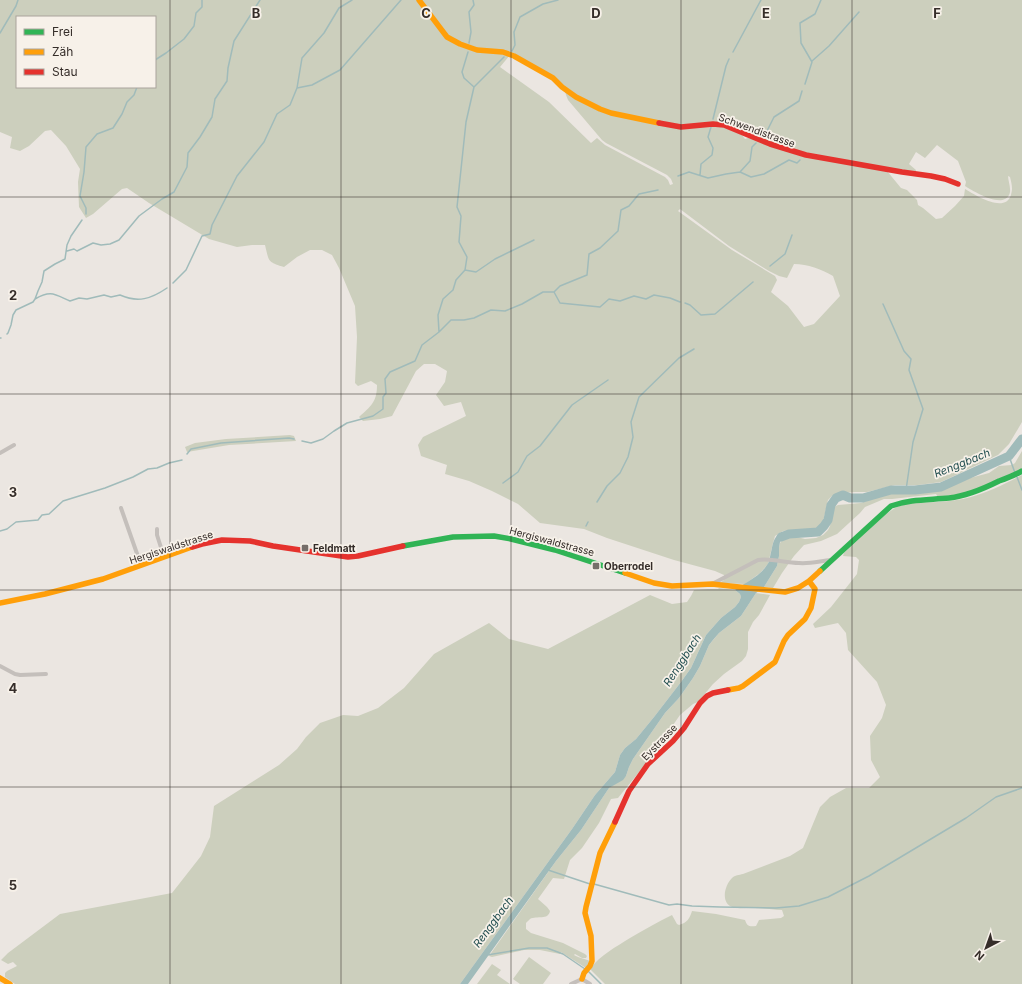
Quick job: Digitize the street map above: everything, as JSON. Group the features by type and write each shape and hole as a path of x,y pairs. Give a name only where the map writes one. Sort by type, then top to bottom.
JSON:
{"street":[{"name":"Schwendistrasse","path":"419,0 447,37 460,44 477,50 503,52 514,56 552,78 576,97 600,109 681,127 716,123 777,148 794,153 849,164 948,179 958,184"},
{"path":"0,453 14,445"},
{"name":"Hergiswaldstrasse","path":"0,603 45,594 103,578 202,544 216,541 250,541 337,556 358,556 396,547 453,537 472,536 494,536 555,550 654,583 672,586 712,584 785,592 798,588 809,581 891,506 907,501 968,495 1020,472"},
{"path":"120,508 141,565"},
{"path":"157,529 164,557"},
{"path":"712,584 758,560 765,559 785,562 810,563 831,560"},
{"name":"Eystrasse","path":"582,979 592,961 591,936 585,913 586,907 600,853 625,798 648,764 673,741 684,728 700,703 713,693 743,686 775,662 788,635 805,619 811,608 815,588 809,581"},
{"path":"0,666 20,675 46,674"},
{"path":"0,978 10,984"},
{"path":"571,984 582,979 590,984"}],"green space":[{"path":"0,0 1022,0 1022,422 1009,444 998,455 941,482 918,485 895,485 867,492 843,493 832,496 828,500 823,522 819,528 815,530 783,531 775,536 768,564 760,573 745,584 720,583 724,580 724,575 715,571 674,560 584,529 540,523 518,504 469,481 445,474 447,465 421,456 418,445 423,437 466,416 461,402 444,406 436,395 445,382 447,371 435,364 424,364 416,371 392,416 363,421 359,417 367,410 374,400 377,385 371,381 358,386 355,383 357,337 355,306 332,255 322,250 310,250 297,257 284,267 270,260 265,245 237,247 209,239 127,188 122,189 93,214 86,218 79,207 78,182 80,169 66,146 51,130 45,131 29,146 20,151 10,148 12,137 0,132","holes":["510,55 515,55 543,70 581,98 608,110 678,125 717,122 795,152 916,173 916,170 909,164 916,152 925,158 937,145 958,161 966,182 965,186 987,198 994,200 1005,199 1010,193 1008,176 1010,177 1012,184 1011,195 1008,200 1003,203 996,203 982,199 965,189 964,196 955,206 942,218 936,219 918,205 917,200 907,190 901,188 887,171 801,156 751,137 745,139 742,135 716,124 685,128 612,114 578,99 565,91 568,100 602,140 667,175 673,184 670,185 665,177 605,145 597,138 591,143 549,102 500,67","680,209 729,246 779,276 787,278 794,264 809,266 828,273 833,276 840,296 814,324 804,327 788,306 771,292 777,280 775,276 732,250 678,211"]},
{"path":"294,436 296,441 229,445 187,452 185,447 195,443 226,439"},
{"path":"1022,451 1022,469 969,492 938,497 936,494 884,499 865,507 837,534 821,541 804,545 794,556 773,588 764,587 777,566 780,543 783,539 793,536 805,539 816,538 823,535 830,526 834,507 838,505 861,503 894,491 942,490 970,478 989,473 999,466 1012,465 1015,463"},
{"path":"1022,475 1022,984 605,984 590,969 594,964 603,955 614,948 672,915 679,925 688,920 692,911 745,920 749,926 756,926 759,920 781,918 784,916 782,910 739,908 730,906 727,903 725,896 727,884 734,876 790,856 803,848 820,807 830,797 846,788 869,788 880,777 871,760 870,736 882,718 886,705 877,682 848,650 846,633 838,623 815,628 813,624 831,607 857,574 859,560 856,557 843,556 844,553 886,514 906,503 938,502 963,499 990,490"},
{"path":"719,588 735,590 741,597 739,602 721,618 706,635 691,668 636,739 625,748 620,755 615,772 595,795 460,984 15,984 5,977 5,973 7,971 17,966 13,962 8,964 1,960 8,953 60,914 172,893 201,856 210,837 214,806 279,765 297,749 306,737 320,723 343,715 358,716 378,708 404,688 434,654 489,623 509,639 548,649 650,595 672,604 687,602 694,590"},
{"path":"756,593 770,595 748,632 748,649 746,656 742,661 713,684 698,702 693,704 680,715 648,761 618,798 611,799 599,823 582,848 570,860 564,879 553,878 538,899 550,911 549,914 545,917 530,919 526,923 526,929 531,933 563,943 585,954 587,956 586,958 582,958 575,954 574,955 578,957 590,961 589,964 586,968 561,952 560,954 540,950 524,950 492,957 489,956 556,861 581,830 609,788 626,776 633,759 665,713 679,698 693,678 709,645 719,633 741,616"},
{"path":"529,957 551,973 543,984 520,984 513,979"},
{"path":"492,964 501,970 497,975 510,984 477,984"}],"water":[{"path":"790,530 793,536 786,537 780,542 777,566 764,587 756,593 741,616 719,633 709,645 693,678 679,698 665,713 633,759 626,776 623,780 609,788 581,830 556,861 468,984 460,984 595,795 615,772 620,755 625,748 636,739 691,668 706,635 721,618 739,602 741,597 740,594 735,590 764,569 769,562 773,542 777,536"}],"waterway":[{"path":"0,33 18,0"},
{"path":"156,59 184,39 194,26 196,13 202,7 202,0"},
{"path":"67,251 74,249 77,251 93,243 101,245 110,244 119,240 139,216 174,192 187,167 188,153 212,117 215,99 227,81 228,68 234,41 260,0"},
{"path":"173,283 186,270 202,236 210,234 212,225 237,176 264,142 277,114 290,105 297,88 302,58 324,33 339,8 352,0"},
{"path":"297,88 312,85 340,70 401,0"},
{"path":"469,43 471,32 469,12 474,5 473,0"},
{"path":"512,51 515,45 514,32 520,17 543,4 558,0"},
{"path":"733,52 761,0"},
{"path":"805,84 812,62 801,43 800,23 815,14 821,0"},
{"path":"812,61 829,46 859,12"},
{"path":"468,52 462,72 464,78 474,87"},
{"path":"439,332 438,315 443,299 453,290 456,280 465,270 467,257 459,242 461,216 457,207 466,122 474,87 504,57"},
{"path":"713,119 729,59"},
{"path":"86,214 86,208 80,196 86,147 97,134 113,128 122,114 127,102 134,95 137,88"},
{"path":"762,137 767,131 774,117 799,101 802,91"},
{"path":"700,175 701,164 712,155 713,148 708,137 711,127"},
{"path":"678,176 689,172 708,178 740,172 750,161 752,147 756,143"},
{"path":"740,172 751,177 764,174 789,160 797,163 800,160"},
{"path":"302,441 311,443 323,439 347,423 373,416 383,409 383,397 386,393 385,379 390,372 415,361 422,345 439,332 451,320 474,318 491,310 505,311 522,304 543,292 554,292 560,286 587,275 589,254 600,248 618,231 621,210 629,206 639,194 658,190"},
{"path":"7,334 16,310 33,302 35,299 42,282 44,271 65,259 67,245 71,236 82,220"},
{"path":"770,266 785,254 792,235"},
{"path":"465,270 476,272 495,259 534,240"},
{"path":"685,303 690,305 701,315 715,314 753,282"},
{"path":"35,299 49,294 56,295 70,301 79,298 87,299 104,295 111,297 120,295 133,299 144,299 167,288"},
{"path":"554,292 560,303 600,307 609,299 620,301 634,296 646,299 654,295 670,298 680,302"},
{"path":"883,304 904,351 911,359 909,370 923,409 913,442 906,490"},
{"path":"597,502 607,486 620,473 628,457 633,437 631,422 639,397 679,358 694,349"},
{"path":"503,483 518,472 527,456 540,446 572,405 608,380"},
{"path":"187,454 191,449 221,443 289,438 294,439"},
{"name":"Renggbach","path":"781,537 789,534 818,532 828,520 831,505 836,498 843,495 850,498 863,498 891,490 915,490 941,487 1009,456 1022,439"},
{"path":"1009,456 1015,473"},
{"path":"0,531 7,529 16,522 38,520 42,515 49,514 63,501 105,488 133,477 148,469 157,468 182,460"},
{"path":"1017,477 1022,490"},
{"path":"586,526 588,522"},
{"path":"594,884 669,905 677,904 692,906 776,908 799,906 828,897 869,876 966,818 996,797 1022,788"},
{"path":"548,870 590,884"},
{"path":"487,955 529,948 547,948 563,954 585,969"},
{"path":"588,971 601,984"}],"traffic: fast":[{"path":"820,571 891,506 912,501 962,496 1022,471"},
{"path":"403,546 453,537 494,536 555,550 625,573"}],"traffic: slow":[{"path":"419,0 447,37 460,44 477,50 503,52 514,56 553,78 562,87 576,97 600,109 611,113 659,123"},
{"path":"0,603 45,594 103,579 192,547"},
{"path":"625,573 654,583 672,586 712,584 785,592 798,588 820,571"},
{"path":"728,690 743,686 775,662 784,641 788,635 805,619 811,608 815,589 809,581"},
{"path":"582,979 592,961 591,936 585,913 586,907 600,853 615,822"},
{"path":"0,978 10,984"}],"traffic: jam":[{"path":"659,123 681,127 713,124 724,125 770,144 806,155 931,176 958,184"},
{"path":"192,547 222,540 250,541 273,546 348,557 403,546"},
{"path":"615,822 629,791 648,764 673,741 684,728 700,703 707,696 713,693 728,690"}],"place":[{"name":"Feldmatt","path":"305,548"},
{"name":"Oberrodel","path":"596,566"}]}
